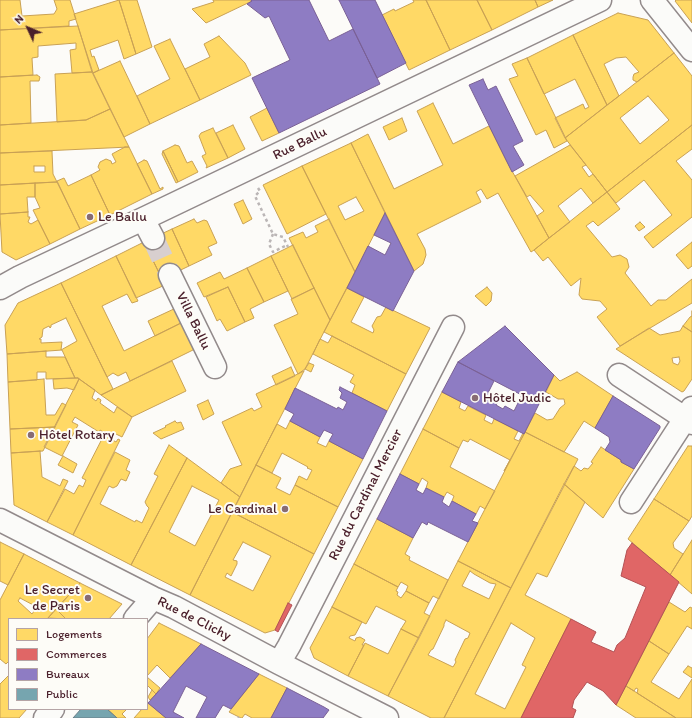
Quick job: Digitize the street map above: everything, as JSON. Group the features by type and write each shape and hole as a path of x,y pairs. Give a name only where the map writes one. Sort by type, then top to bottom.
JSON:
{"street":[{"name":"Rue Ballu","path":"0,288 20,276 143,219 600,0"},
{"path":"652,0 692,50"},
{"path":"143,219 153,238"},
{"name":"Villa Ballu","path":"170,275 215,367"},
{"name":"Rue du Cardinal Mercier","path":"279,663 293,639 453,327"},
{"path":"619,375 690,417 631,502"},
{"name":"Rue de Clichy","path":"0,520 153,598 174,607 387,718"},
{"path":"136,618 153,598"},
{"path":"45,718 52,710"}],"path":[{"path":"255,196 260,191 258,188"},
{"path":"249,192 255,196 274,234 283,237 288,246 273,252 269,244 274,234"}],"building: Logements":[{"path":"0,0 20,0 22,16 54,14 57,9 54,0 70,0 76,19 69,21 69,26 0,30"},
{"path":"119,0 137,0 152,47 136,54"},
{"path":"119,0 136,54 124,59 118,40 90,50 99,70 93,73 74,14"},
{"path":"213,0 252,1 206,23 192,9 214,2"},
{"path":"413,0 426,0 450,50 409,70 382,15 414,2"},
{"path":"426,0 477,0 492,30 450,50"},
{"path":"477,0 535,0 538,7 492,30"},
{"path":"535,0 553,0 538,7"},
{"path":"692,0 692,23 675,1"},
{"path":"618,13 648,20 674,53 637,82 633,80 633,77 634,74 639,72 626,57 616,58 604,64 619,96 607,105 573,35"},
{"path":"78,26 92,72 72,73 70,50 76,49 76,43 38,46 38,57 32,58 33,75 0,77 0,30"},
{"path":"573,35 607,105 565,138 555,118 583,104 585,109 589,107 575,79 544,94 527,58"},
{"path":"219,36 245,63 251,75 200,100 185,69 210,57 204,44"},
{"path":"170,39 200,100 150,124 137,96 170,79 154,46"},
{"path":"674,53 692,76 692,125 607,192 565,138","holes":["648,96 669,120 640,144 620,118"]},
{"path":"527,58 567,141 554,148 546,130 536,135 509,79 518,76 512,64"},
{"path":"120,61 150,124 124,137 93,73"},
{"path":"92,72 110,109 86,120 57,122 55,74"},
{"path":"37,75 40,77 39,81 30,81 31,123 0,125 0,77"},
{"path":"433,103 453,144 489,126 549,238 534,250 531,252 498,193 487,199 481,189 476,192 481,202 417,234 425,249 426,255 423,264 414,271 351,143 368,134 394,189 443,165 417,111"},
{"path":"267,108 279,133 262,141 250,117"},
{"path":"110,109 129,147 0,153 0,125 86,120"},
{"path":"402,118 407,131 389,140 383,127"},
{"path":"233,125 245,149 228,158 216,133"},
{"path":"692,125 692,149 676,161 692,180 692,217 653,248 644,237 672,215 644,180 616,203 607,192"},
{"path":"213,128 228,158 206,168 207,166 202,156 206,154 199,136 201,133"},
{"path":"351,143 385,213 355,272 302,166","holes":["356,197 364,211 345,220 338,206"]},
{"path":"175,145 179,146 187,163 192,161 198,172 178,182 163,151"},
{"path":"570,145 586,165 582,167 589,177 593,174 607,192 593,203 581,188 558,206 570,222 549,238 537,216 544,211 530,195 527,197 515,176"},
{"path":"125,147 129,147 152,194 110,215 91,175 100,170 98,167 100,162 106,159 111,161 112,164 116,162 112,154"},
{"path":"52,151 53,174 57,182 0,185 0,153","holes":["34,166 45,166 45,172 34,172"]},
{"path":"163,151 178,182 176,183 162,154"},
{"path":"144,160 147,161 160,189 163,187 163,189 152,194 137,164"},
{"path":"302,166 326,214 287,234 263,185"},
{"path":"91,175 110,215 80,229 57,181 64,178 68,186"},
{"path":"57,182 80,229 50,244 33,210 40,208 35,197 35,183"},
{"path":"35,183 35,197 27,197 28,212 0,214 0,185"},
{"path":"607,192 620,209 598,226 593,221 586,226 612,257 620,255 627,259 629,267 625,273 651,306 658,300 666,300 692,279 692,303 620,346 597,317 607,309 600,301 582,299 579,295 581,278 571,286 548,257 543,261 534,250"},
{"path":"243,200 252,219 243,224 234,204"},
{"path":"28,212 28,217 30,217 28,222 31,224 38,220 50,244 16,260 2,252 0,214"},
{"path":"194,219 197,223 204,220 207,221 217,243 208,247 212,255 189,266 172,229"},
{"path":"329,219 355,272 330,320 289,238 303,232 306,238 318,232 315,226"},
{"path":"640,222 645,227 639,231 635,226"},
{"path":"172,229 189,266 162,279 144,242"},
{"path":"144,242 165,285 136,298 116,256"},
{"path":"692,242 692,266 688,269 676,255"},
{"path":"293,245 314,288 292,299 271,256"},
{"path":"116,256 138,301 132,303 127,294 102,306 124,351 183,322 195,349 130,381 126,372 118,376 113,373 107,377 61,283"},
{"path":"271,256 288,291 264,302 247,268"},
{"path":"247,268 264,302 250,309 254,318 245,322 228,287 204,297 197,283 220,272 224,279"},
{"path":"61,283 113,389 101,395 78,378 75,378 62,350 7,354 5,325 18,303","holes":["66,318 77,341 61,350 62,342 41,343 41,339 39,339 42,337 43,329 49,326 50,328 51,325"]},
{"path":"228,287 245,322 227,331 220,319 217,321 206,297"},
{"path":"487,287 492,293 491,301 486,306 475,296"},
{"path":"314,288 330,320 305,369 298,374 274,325 298,314 291,299"},
{"path":"347,288 364,297 351,322 373,333 374,330 372,326 377,317 381,316 386,307 430,328 406,374 324,332"},
{"path":"176,308 183,322 155,336 148,321"},
{"path":"692,316 692,332 683,326"},
{"path":"683,326 692,332 692,379 682,392 616,349 649,328 660,335 680,331","holes":["679,357 680,361 678,365 673,363 672,358"]},
{"path":"332,336 406,374 387,411 352,393 355,385 350,382 354,375 313,354 320,339 328,343"},
{"path":"46,351 46,357 65,357 75,378 46,379 46,372 37,372 37,380 8,382 7,354"},
{"path":"172,361 186,391 132,417 101,395"},
{"path":"309,363 314,365 311,372 305,369"},
{"path":"291,367 295,376 276,385 272,376"},
{"path":"304,371 240,497 221,483 230,469 242,465 222,422 252,408 254,411 262,407 256,394"},
{"path":"577,372 613,396 595,428 584,421 564,452 525,432 535,413 547,420 553,419 560,408 565,404 564,399 558,399 546,392 554,375 560,381"},
{"path":"44,379 46,415 55,415 62,403 66,405 55,427 10,429 8,382"},
{"path":"53,379 79,379 74,390 67,388 54,389"},
{"path":"79,379 95,390 92,398 96,401 98,398 101,400 100,403 114,413 117,407 132,417 122,437 112,432 110,436 100,430 99,432 75,417 72,422 78,425 62,456 44,447"},
{"path":"442,392 461,402 459,408 465,411 468,406 486,415 484,420 492,424 494,419 518,431 514,439 519,441 523,433 524,434 510,460 470,439 468,442 463,440 459,448 423,429"},
{"path":"208,400 214,414 203,420 197,405"},
{"path":"175,421 177,423 181,422 184,429 161,439 153,433 166,427 165,426"},
{"path":"290,421 320,437 317,443 326,447 329,441 363,459 338,507 295,485 299,476 307,480 312,470 282,453 272,473 256,465 277,424 286,429"},
{"name":"Hôtel Rotary","path":"55,427 43,451 11,453 10,429"},
{"path":"423,429 459,448 450,467 495,491 485,509 480,506 476,514 452,501 454,496 447,492 444,497 426,488 428,482 422,478 419,484 400,474"},
{"path":"525,432 578,459 511,588 458,561"},
{"path":"104,435 116,442 118,439 120,440 73,535 47,522 65,489 74,494 79,485 83,487 86,480 82,478"},
{"path":"169,445 187,458 131,565 73,535 115,452 130,460 126,470 130,472 126,481 121,479 117,486 113,488 109,486 100,504 135,522 136,520 142,523 149,508 145,502 158,476 154,474"},
{"path":"688,446 692,446 692,516 689,521 654,499"},
{"path":"601,447 621,460 621,462 634,469 603,518 564,484 574,466 581,471 584,468 588,469 593,463 591,462"},
{"path":"40,451 42,477 60,486 63,479 68,481 47,522 14,505 11,453"},
{"path":"63,456 77,464 73,473 58,465"},
{"path":"187,458 240,497 190,595 131,565","holes":["192,486 219,500 195,546 169,532"]},
{"name":"Le Cardinal","path":"256,465 281,478 276,488 290,495 295,485 338,507 314,554 232,512"},
{"path":"564,484 585,502 547,577 537,573 525,595 571,619 521,718 444,718","holes":["511,623 535,638 522,665 526,667 505,709 475,694"]},
{"path":"654,499 689,521 673,543 674,548 683,554 670,575 628,539"},
{"path":"232,512 314,554 275,630 265,633 190,595","holes":["243,542 271,556 253,591 225,577 227,573 231,576 237,564 237,561 233,560"]},
{"path":"377,519 413,538 405,554 410,557 409,560 448,580 439,599 433,596 429,603 406,591 408,586 401,582 398,587 354,564"},
{"path":"692,540 692,594 670,575"},
{"path":"0,542 24,554 8,585 0,581"},
{"path":"24,554 80,583 48,618 8,618 8,662 6,664 0,659 0,600","holes":["20,598 37,607 32,614 18,601"]},
{"path":"458,561 511,588 444,718 431,718 388,696","holes":["470,571 490,583 496,584 489,599 462,586","446,620 470,633 468,638 465,639 453,667 428,655 433,649"]},
{"path":"354,564 398,587 396,591 398,592 397,595 401,598 406,591 429,603 424,613 430,616 419,638 401,629 406,621 376,606 366,624 332,607"},
{"name":"Le Secret de Paris","path":"80,583 122,604 110,618 65,618 56,609"},
{"path":"669,602 685,612 690,607 692,608 692,629 687,626 669,654 649,641"},
{"path":"332,607 362,622 355,635 350,636 349,638 355,641 356,638 360,637 365,640 362,645 364,645 348,676 314,658 310,648"},
{"path":"56,609 65,618 48,618"},
{"path":"159,623 201,644 170,678 157,665 148,675 148,638"},
{"path":"401,629 419,638 388,696 348,676 365,643 388,654"},
{"path":"649,641 669,654 651,682 679,699 692,679 692,718 676,718 637,693 638,689 636,688 634,691 626,686"},
{"path":"688,666 692,668 692,678 683,672"},
{"path":"259,674 287,688 271,718 252,718 245,714 241,718 229,712"},
{"path":"8,676 8,710 26,710 19,718 0,718 0,684"},
{"path":"148,678 160,688 156,694 148,686"},
{"path":"626,686 676,718 636,718 616,705"},
{"path":"152,690 156,694 150,700 148,697"},
{"path":"148,703 166,718 134,718 141,710 148,710"},
{"path":"108,710 126,710 122,714 126,718 117,718"}],"building: Commerces":[{"path":"632,543 679,582 616,705 603,691 587,682 574,700 572,708 576,710 573,718 521,718 571,619 596,632 591,642 614,652 617,645 625,638 646,587 621,576 627,550"},
{"path":"288,603 292,605 278,632 275,630"}],"building: Bureaux":[{"path":"251,0 309,0 329,41 353,29 380,84 279,133 252,78 290,60 269,16 265,18 247,4 252,1"},
{"path":"339,0 375,0 406,63 377,78"},
{"path":"483,79 488,90 496,86 523,141 513,146 524,165 512,172 469,85"},
{"path":"385,213 414,271 393,311 347,288 368,246 385,255 391,243 374,235"},
{"path":"505,326 554,375 539,404 458,362"},
{"name":"Hôtel Judic","path":"458,362 494,381 488,393 495,397 497,403 496,405 503,409 505,406 514,411 522,395 539,404 524,434 442,392"},
{"path":"340,387 387,411 363,459 329,441 333,434 324,430 320,437 290,421 294,414 285,409 295,388 337,409 338,407 343,410 347,402 340,398 342,393 339,390"},
{"path":"613,396 660,426 634,469 621,462 621,460 605,450 610,442 609,437 595,428"},
{"path":"400,474 419,484 416,490 423,494 426,488 444,497 442,502 449,507 452,501 476,514 472,521 478,523 468,542 428,522 427,525 422,522 413,538 377,519"},
{"path":"201,644 259,674 231,709 223,705 215,718 196,718 207,697 186,686 173,712 184,718 166,718 148,703"},
{"path":"287,688 329,710 323,718 271,718"}],"building: Public":[{"path":"80,710 108,710 117,718 73,718"}],"tunnel":[{"path":"153,238 170,275"}],"place":[{"name":"Le Ballu","path":"90,217"},
{"name":"Hôtel Judic","path":"475,398"},
{"name":"Hôtel Rotary","path":"31,435"},
{"name":"Le Cardinal","path":"285,509"},
{"name":"Le Secret de Paris","path":"88,598"}]}
